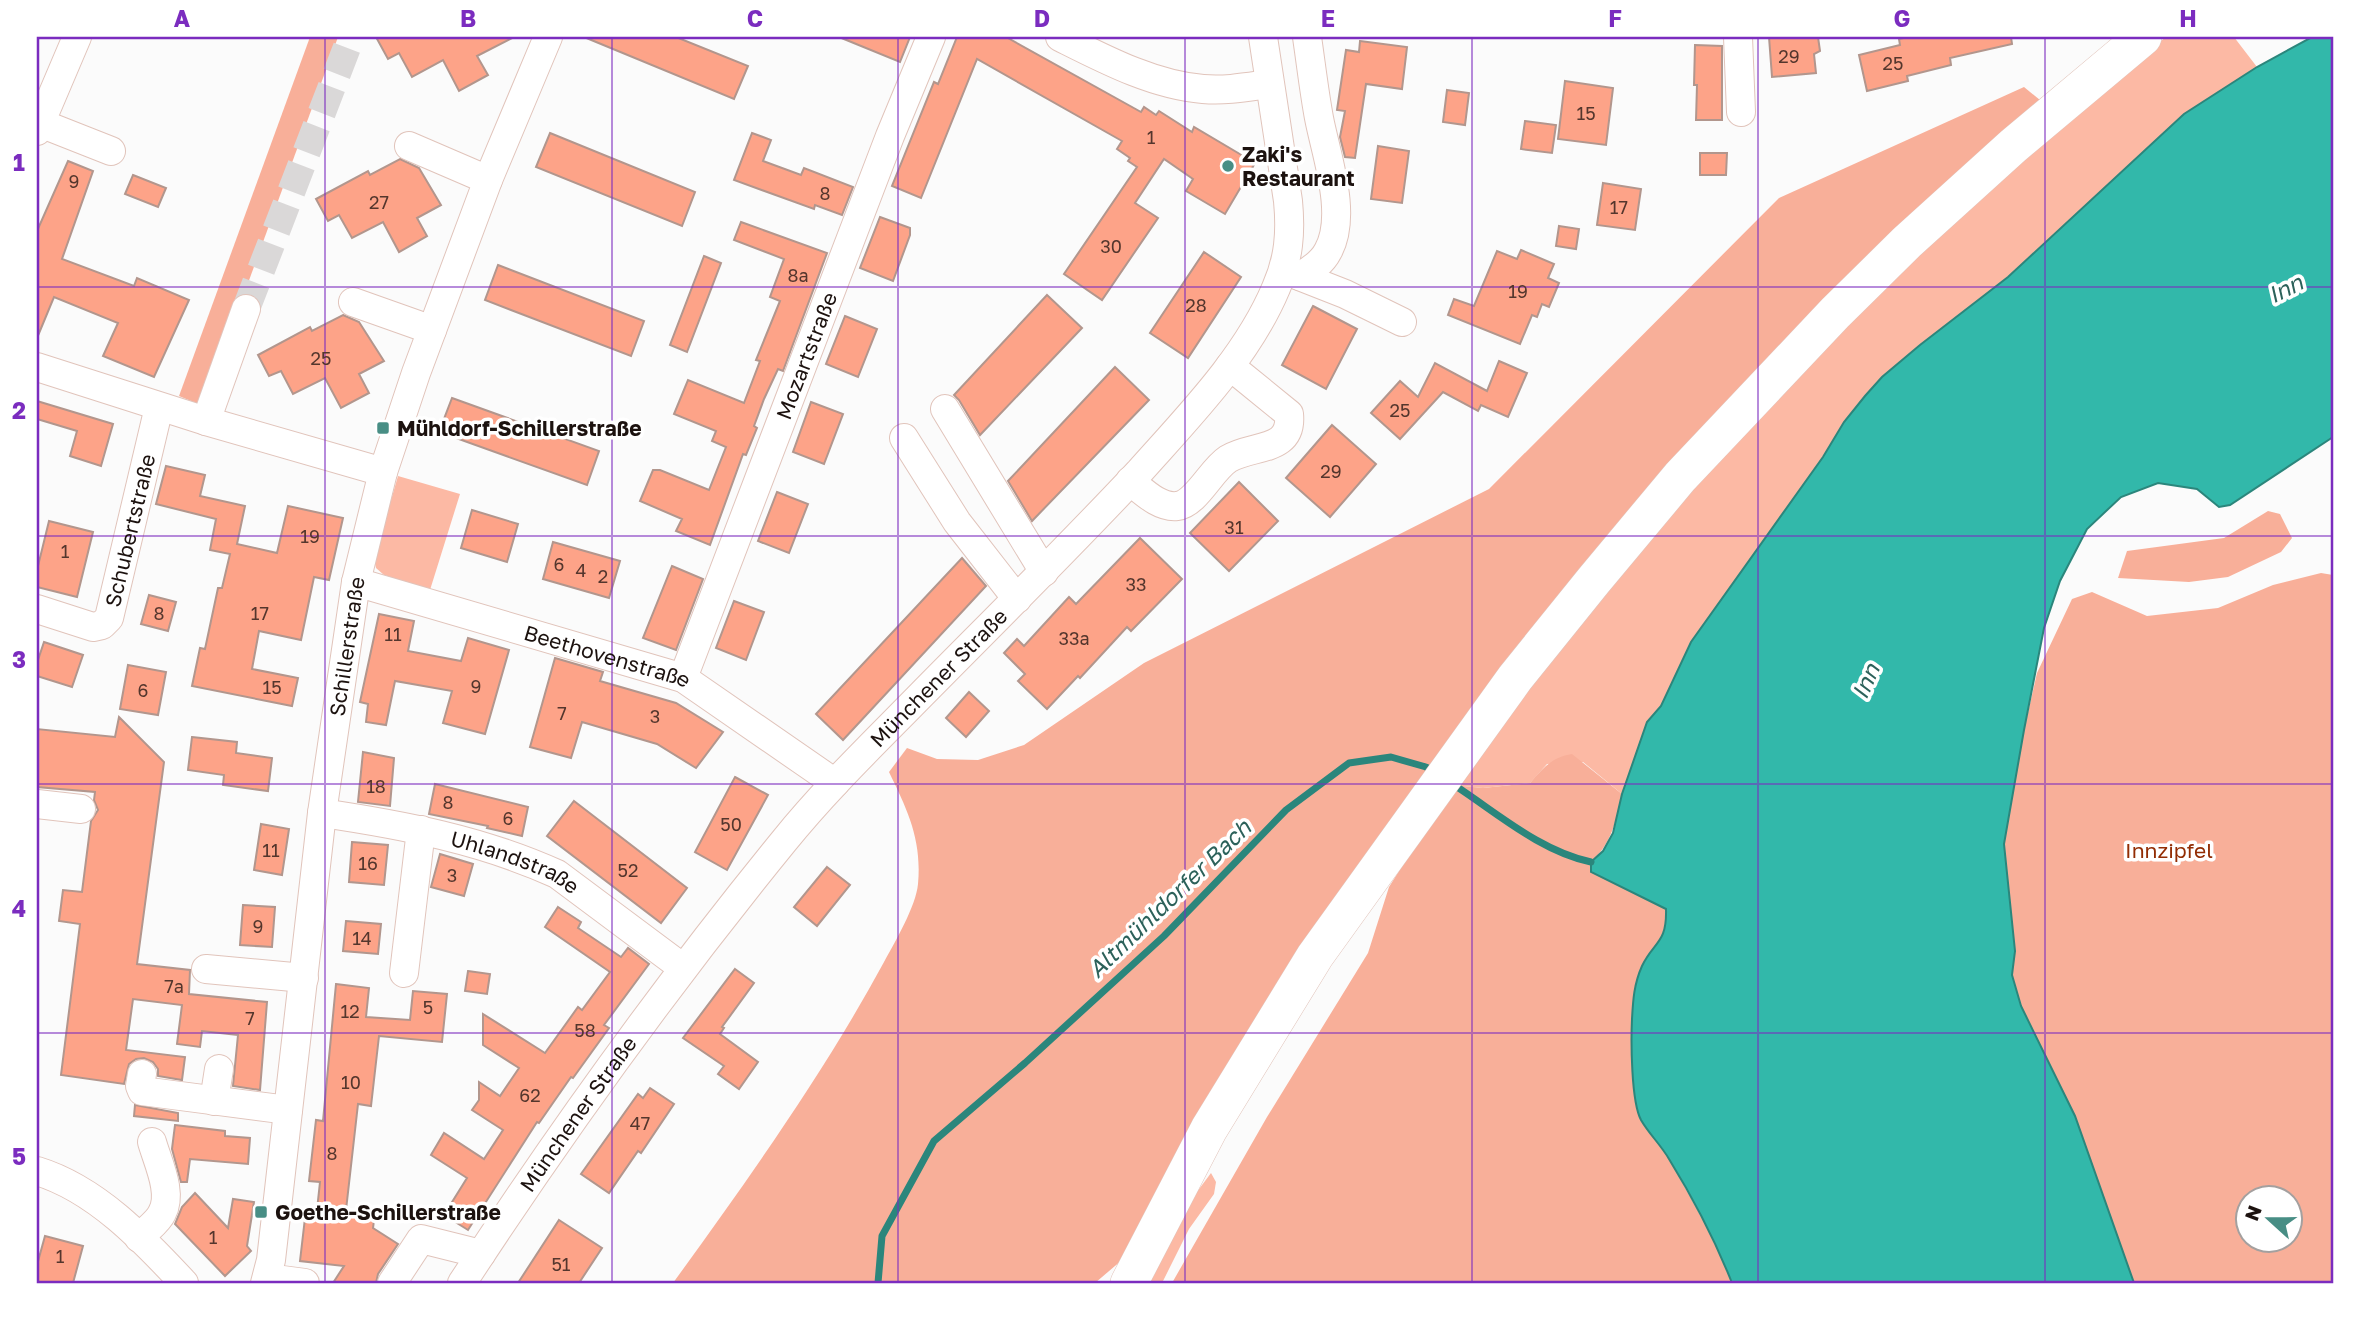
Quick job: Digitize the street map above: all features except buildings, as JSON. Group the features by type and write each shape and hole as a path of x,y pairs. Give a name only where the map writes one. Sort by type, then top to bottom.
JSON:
{"main road":[{"path":"1129,1283 1209,1129 1315,956 1515,678 1586,590 1680,477 1835,313 1907,242 2107,65 2143,37"}],"street":[{"path":"77,37 39,127 111,151"},
{"name":"Schillerstraße","path":"266,1280 322,813 356,582 383,472 432,330 488,180 548,37"},
{"name":"Mozartstraße","path":"683,678 890,136 931,37"},
{"path":"1059,37 1100,46 1142,74 1183,87 1221,90 1269,84"},
{"name":"Münchener Straße","path":"462,1283 584,1104 683,968 786,838 835,783 1044,572 1187,419 1230,366 1291,273 1291,228 1263,37"},
{"name":"Münchener Straße","path":"1291,273 1320,263 1329,250 1335,228 1333,179 1317,107 1307,37"},
{"path":"1738,37 1741,112"},
{"path":"409,146 488,180"},
{"path":"1291,273 1345,294 1402,322"},
{"path":"353,302 432,330"},
{"path":"206,421 246,309"},
{"path":"1130,481 1166,505 1179,506 1193,497 1224,462 1238,453 1283,439 1288,432 1289,414 1230,366"},
{"path":"37,367 159,407 383,472"},
{"name":"Schubertstraße","path":"37,610 93,627 102,625 109,618 159,407"},
{"path":"945,409 1044,572"},
{"path":"904,438 957,522 1017,599"},
{"name":"Beethovenstraße","path":"356,582 683,678 835,783"},
{"path":"37,804 81,809"},
{"name":"Uhlandstraße","path":"322,813 421,830 496,850 557,874 683,968"},
{"path":"404,973 421,830"},
{"path":"206,969 304,978"},
{"path":"214,1101 219,1069"},
{"path":"142,1074 142,1091 288,1110"},
{"path":"139,1238 162,1214 166,1196 152,1142"},
{"path":"39,1180 85,1194 139,1238 184,1283"},
{"path":"392,1283 421,1239 481,1254"},
{"path":"266,1280 304,1283"}],"shaded area":[{"path":"2166,37 2234,37 2257,67 2184,114 2008,277 1920,345 1882,377 1865,396 1844,422 1823,457 1691,642 1661,706 1647,722 1622,794 1583,762 1547,764 1530,783 1483,788 1453,785 1651,536 1819,349 2093,94"},
{"path":"398,476 460,494 430,590 384,575 376,568 374,559"},
{"path":"1211,1173 1216,1182 1214,1194 1189,1229 1162,1283 1142,1283 1182,1212"}],"green space":[{"path":"310,37 338,37 203,406 179,396"},
{"path":"2024,87 2040,100 1670,470 1122,1260 1095,1283 673,1283 756,1166 836,1045 909,913 918,884 918,853 908,813 889,772 907,748 937,759 978,760 1024,745 1144,663 1489,489 1779,198"},
{"path":"2268,511 2280,514 2292,538 2281,552 2228,577 2189,582 2118,578 2127,551 2224,538"},
{"name":"Innzipfel","path":"2321,573 2333,575 2333,1283 2134,1283 2075,1116 2021,1006 2012,975 2015,951 2004,844 2037,673 2072,599 2092,592 2147,616 2218,608 2273,585"},
{"path":"1572,754 1622,794 1612,831 1604,847 1591,862 1591,872 1666,909 1667,923 1660,942 1644,963 1633,1059 1635,1093 1640,1118 1669,1158 1717,1246 1732,1283 1172,1283 1267,1117 1368,953 1389,887 1453,785 1483,788 1530,783 1553,761"}],"water":[{"name":"Inn","path":"2312,37 2333,37 2333,437 2230,505 2219,507 2197,489 2158,483 2121,497 2087,529 2060,581 2044,628 2004,844 2015,951 2012,975 2021,1006 2075,1116 2134,1283 1732,1283 1687,1189 1641,1120 1635,1099 1632,1071 1634,992 1642,966 1662,936 1666,909 1591,872 1591,862 1603,851 1613,833 1622,794 1647,722 1661,706 1691,642 1823,457 1844,422 1882,377 2008,277 2184,114 2257,67"}],"waterway":[{"name":"Altmühldorfer Bach","path":"878,1283 882,1236 934,1141 1025,1063 1164,936 1286,810 1349,763 1391,757 1426,767 1435,773"},
{"name":"Altmühldorfer Bach","path":"1451,783 1535,840 1572,857 1591,862"}],"tunnel":[{"path":"246,309 351,37"}],"place":[{"name":"Zaki's Restaurant","path":"1228,166"},
{"name":"Mühldorf-Schillerstraße","path":"383,428"},
{"name":"Goethe-Schillerstraße","path":"261,1212"}]}
